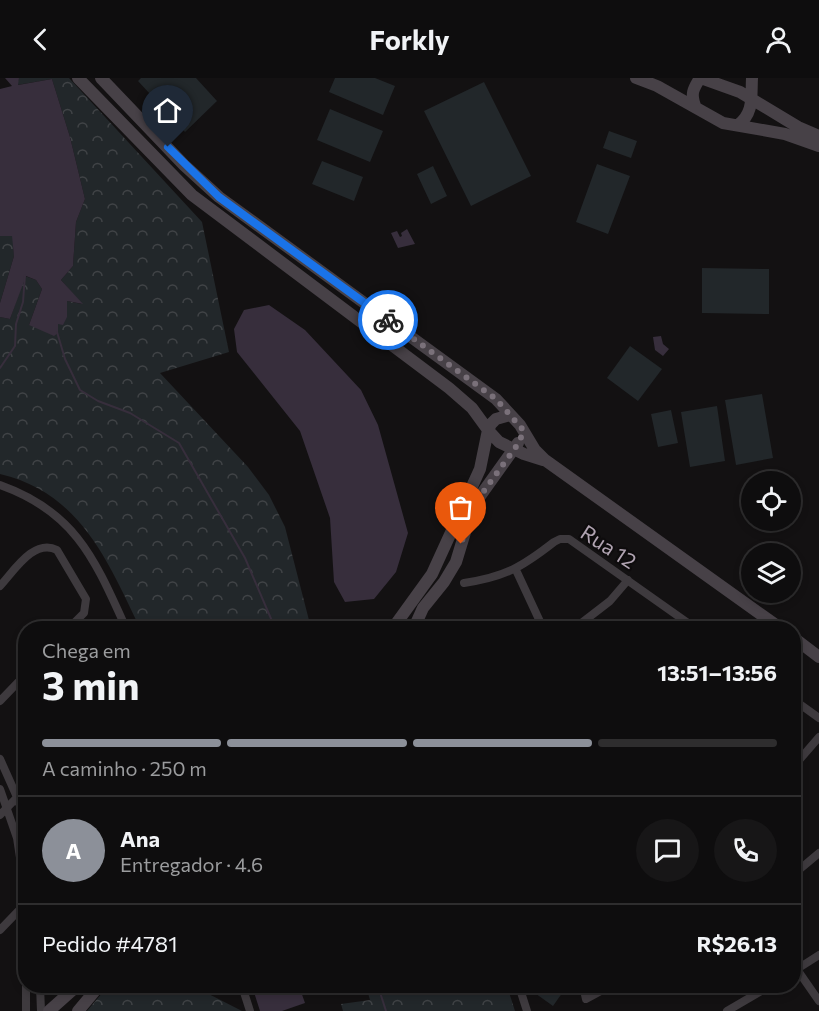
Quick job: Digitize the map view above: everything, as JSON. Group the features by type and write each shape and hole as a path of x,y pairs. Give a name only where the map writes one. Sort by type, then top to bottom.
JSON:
{"street":[{"path":"78,78 192,195 449,388 472,408 500,442 545,460"},
{"path":"101,78 184,165 219,197 496,399 545,460 770,621"},
{"path":"636,78 657,86 713,119 796,137 819,146"},
{"path":"696,108 691,97 692,90 700,78 725,85 798,127 819,136"},
{"path":"738,125 752,106 752,78"},
{"path":"398,621 432,574 480,469 488,430 496,419 510,415"},
{"path":"417,621 423,608 444,582 456,562 473,506 514,449 524,431"},
{"path":"0,485 25,494 47,508 68,526 100,569 123,621"},
{"name":"Rua 12","path":"464,583 487,580 516,570 554,542 566,538 575,542 684,621"},
{"path":"0,586 33,551 48,546 60,552 84,592 86,602 84,612 76,621"},
{"path":"516,570 540,621"},
{"path":"587,621 628,580"},
{"path":"801,643 819,657"},
{"path":"0,701 18,683"},
{"path":"801,705 819,718"},
{"path":"801,758 819,737"},
{"path":"0,759 18,800"},
{"path":"0,789 18,841"},
{"path":"0,815 17,797"},
{"path":"801,868 819,853"},
{"path":"0,930 18,911"},
{"path":"801,966 819,955"},
{"path":"801,977 819,1001"},
{"path":"26,993 26,1011"},
{"path":"40,993 41,1011"},
{"path":"49,1011 69,993"},
{"path":"78,1011 93,993"},
{"path":"244,993 250,1011"},
{"path":"521,993 527,1011"},
{"path":"585,993 586,999 597,993"},
{"path":"727,1011 758,993"}],"green space":[{"path":"19,78 69,78 202,222 229,352 160,373 248,467 269,495 285,527 309,621 137,621 103,555 71,514 52,497 28,483 0,474 0,317 10,319 25,276 36,280 42,289 29,325 58,324 67,301 82,304 61,280 73,266 76,222 85,199 70,137 52,79 17,85"},
{"path":"141,78 196,78 217,101 185,132 138,81"},
{"path":"335,78 375,78 395,86 383,115 329,92"},
{"path":"484,82 531,176 471,206 424,111"},
{"path":"330,109 383,131 370,162 317,140"},
{"path":"609,131 637,141 631,158 603,148"},
{"path":"322,161 363,177 354,201 312,184"},
{"path":"597,164 630,176 608,234 576,222"},
{"path":"433,166 447,196 431,204 417,174"},
{"path":"0,236 13,236 14,256 0,303"},
{"path":"702,268 769,269 769,314 702,313"},
{"path":"630,346 662,369 638,401 607,378"},
{"path":"762,394 773,458 736,465 725,400"},
{"path":"717,406 725,461 690,467 681,412"},
{"path":"671,410 678,443 658,447 651,414"},
{"path":"102,993 207,993 242,1011 87,1011"},
{"path":"368,993 509,993 515,1011 343,1011 341,1004 370,1000"},
{"path":"535,993 562,993 553,1006"}],"shaded area":[{"path":"5,78 19,78 18,85 52,79 70,137 85,199 76,222 73,266 61,280 83,304 67,301 67,317 63,325 58,324 58,333 54,336 29,325 42,289 36,280 26,276 10,319 0,317 0,303 14,256 12,236 0,236 0,89 12,86"},
{"path":"407,229 415,244 398,248 391,233 397,231 400,237 401,233"},
{"path":"269,305 305,330 361,390 378,425 408,533 396,572 374,599 345,602 334,582 330,518 300,431 237,352 234,329 244,310"},
{"path":"661,336 663,344 669,349 663,356 655,350 653,337"},
{"path":"254,993 301,993 305,1003 282,1011 260,1011"}],"waterway":[{"path":"0,368 15,346 16,324 23,302 25,275"},
{"path":"57,332 65,359 80,390 98,401 130,413 179,443 245,558 272,621"},
{"path":"380,993 386,1011"}],"way so far":[{"path":"388,320 496,399 524,431 518,444 473,506 461,544"}],"route":[{"path":"168,147 219,197 388,320"}]}
